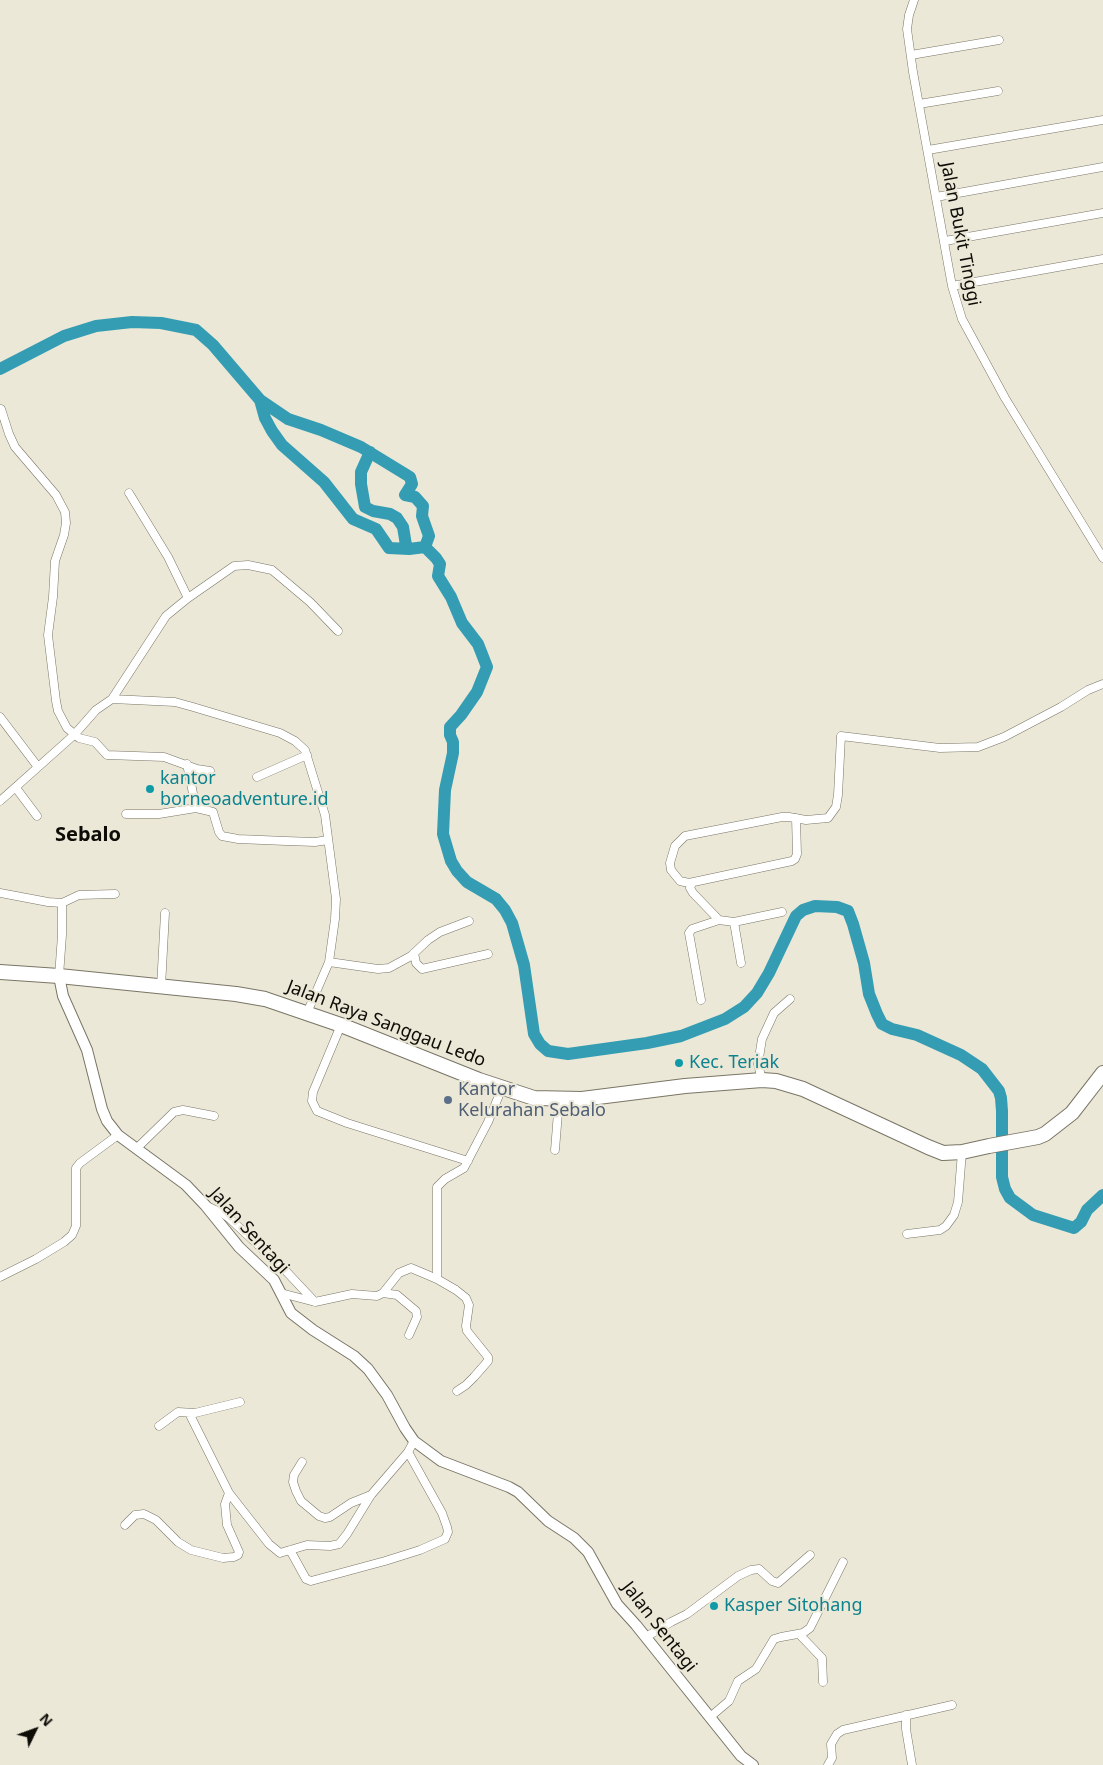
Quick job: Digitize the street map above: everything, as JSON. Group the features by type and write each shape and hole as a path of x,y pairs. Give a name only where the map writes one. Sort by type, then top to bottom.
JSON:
{"highway":[{"name":"Jalan Raya Sanggau Ledo","path":"0,972 58,976 260,998 341,1025 502,1088 534,1098 582,1099 685,1086 762,1080 776,1081 803,1089 938,1151 962,1152 1045,1134 1058,1125 1077,1107 1103,1073"}],"main road":[{"name":"Jalan Sentagi","path":"58,976 63,996 88,1050 102,1110 107,1121 118,1135 186,1185 239,1247 269,1274 281,1292 291,1313 313,1330 354,1356 368,1369 388,1395 405,1428 414,1440 441,1461 518,1492 548,1521 574,1538 588,1552 617,1604 646,1637 740,1756 753,1765"}],"street":[{"name":"Jalan Bukit Tinggi","path":"914,0 908,29 911,55 952,286 963,323 1044,463 1103,558"},
{"path":"911,55 999,40"},
{"path":"919,104 998,91"},
{"path":"928,150 1103,120"},
{"path":"936,196 1103,167"},
{"path":"945,241 1103,213"},
{"path":"952,286 1103,259"},
{"path":"1,409 15,447 56,495 65,512 66,524 64,535 55,561 48,635 58,711 67,728 74,735 95,742 108,755 164,757 197,769 210,771"},
{"path":"128,494 168,557 188,598"},
{"path":"0,801 74,735 96,710 112,699 163,620 188,598 239,564 265,567 272,570 310,602 338,631"},
{"path":"796,818 797,854 792,862 692,883 680,881 671,870 670,863 675,846 683,837 782,817 828,818 834,811 838,795 841,736 940,748 978,747 1004,737 1061,707 1088,690 1103,684"},
{"path":"112,699 175,702 265,728 290,737 302,746 307,755 316,792 325,815 336,904 329,962 307,1013"},
{"path":"0,717 38,767"},
{"path":"84,724 86,740"},
{"path":"258,777 307,755"},
{"path":"187,764 196,808"},
{"path":"16,788 38,816"},
{"path":"126,814 159,814 196,808 213,812 219,832 225,837 315,842 328,840"},
{"path":"692,883 690,888 693,893 719,920"},
{"path":"0,893 62,903 79,895 115,894"},
{"path":"58,976 62,935 62,903"},
{"path":"701,1000 689,933 692,929 719,920 734,922 782,912"},
{"path":"161,987 165,913"},
{"path":"329,962 383,969 403,962 440,932 469,921"},
{"path":"734,922 741,963"},
{"path":"414,953 416,963 422,969 488,954"},
{"path":"762,1080 758,1064 762,1038 768,1022 774,1013 790,998"},
{"path":"341,1025 314,1092 312,1100 317,1110 347,1123 468,1161"},
{"path":"437,1278 437,1186 448,1177 462,1170 468,1161 488,1122 502,1088"},
{"path":"556,1150 559,1100"},
{"path":"136,1149 174,1112 183,1110 214,1116"},
{"path":"0,1277 60,1245 72,1235 76,1226 76,1168 80,1162 118,1135"},
{"path":"907,1234 940,1230 946,1226 954,1215 958,1202 962,1152"},
{"path":"205,1205 229,1218 284,1269 315,1302"},
{"path":"383,1293 399,1273 411,1268 437,1278 466,1298 468,1305 467,1331 488,1359 466,1385 457,1390"},
{"path":"281,1292 315,1302 352,1294 372,1297 383,1293 396,1295 416,1311 417,1317 408,1335"},
{"path":"159,1426 181,1412 189,1413 240,1402"},
{"path":"189,1413 229,1493 272,1548 280,1553 307,1545 337,1545 344,1538 370,1495 408,1452 414,1440"},
{"path":"290,1550 306,1579 311,1581 420,1550 445,1538 448,1532 446,1522 408,1452"},
{"path":"302,1462 294,1475 293,1482 306,1505 319,1516 330,1517 351,1503 370,1495"},
{"path":"124,1526 135,1516 144,1514 156,1520 178,1542 192,1550 223,1558 234,1557 239,1552 226,1525 225,1504 229,1493"},
{"path":"646,1637 687,1614 738,1576 759,1569 772,1581 778,1582 810,1555"},
{"path":"710,1717 728,1701 738,1681 756,1669 774,1639 781,1636 799,1634 812,1626 843,1562"},
{"path":"799,1634 822,1658 823,1682"},
{"path":"828,1765 832,1758 831,1744 840,1732 849,1727 952,1706"},
{"path":"906,1715 906,1729 912,1765"}],"waterway":[{"path":"0,369 64,336 96,326 132,322 161,323 196,330 213,345 260,400 265,418 282,445 324,482 353,519 376,529 389,548 409,549 425,547 436,558 440,564 438,576 451,597 462,623 478,644 487,667 477,692 450,727 453,753 445,790 443,834 451,861 457,871 467,882 496,899 512,923 524,965 534,1034 540,1044 548,1051 568,1054 647,1043 681,1036 725,1019 744,1007 757,993 769,973 796,916 803,910 815,906 837,907 848,911 864,963 869,994 882,1024 892,1029 917,1035 961,1055 982,1069 999,1091 1002,1111 1002,1177 1010,1198 1033,1215 1074,1228 1081,1222 1087,1210 1103,1195"},
{"path":"260,400 288,419 321,430 361,447 410,477 412,484 405,495 415,497 423,506 422,516 429,536 425,547"},
{"path":"370,452 361,472 365,507 373,511 390,514 397,518 403,527 406,545 409,549"}],"place":[{"name":"kantor borneoadventure.id","path":"150,789"},
{"name":"Kec. Teriak","path":"679,1063"},
{"name":"Kantor Kelurahan Sebalo","path":"448,1100"},
{"name":"Kasper Sitohang","path":"714,1606"}],"district":[{"name":"Sebalo","path":"88,835"}]}
